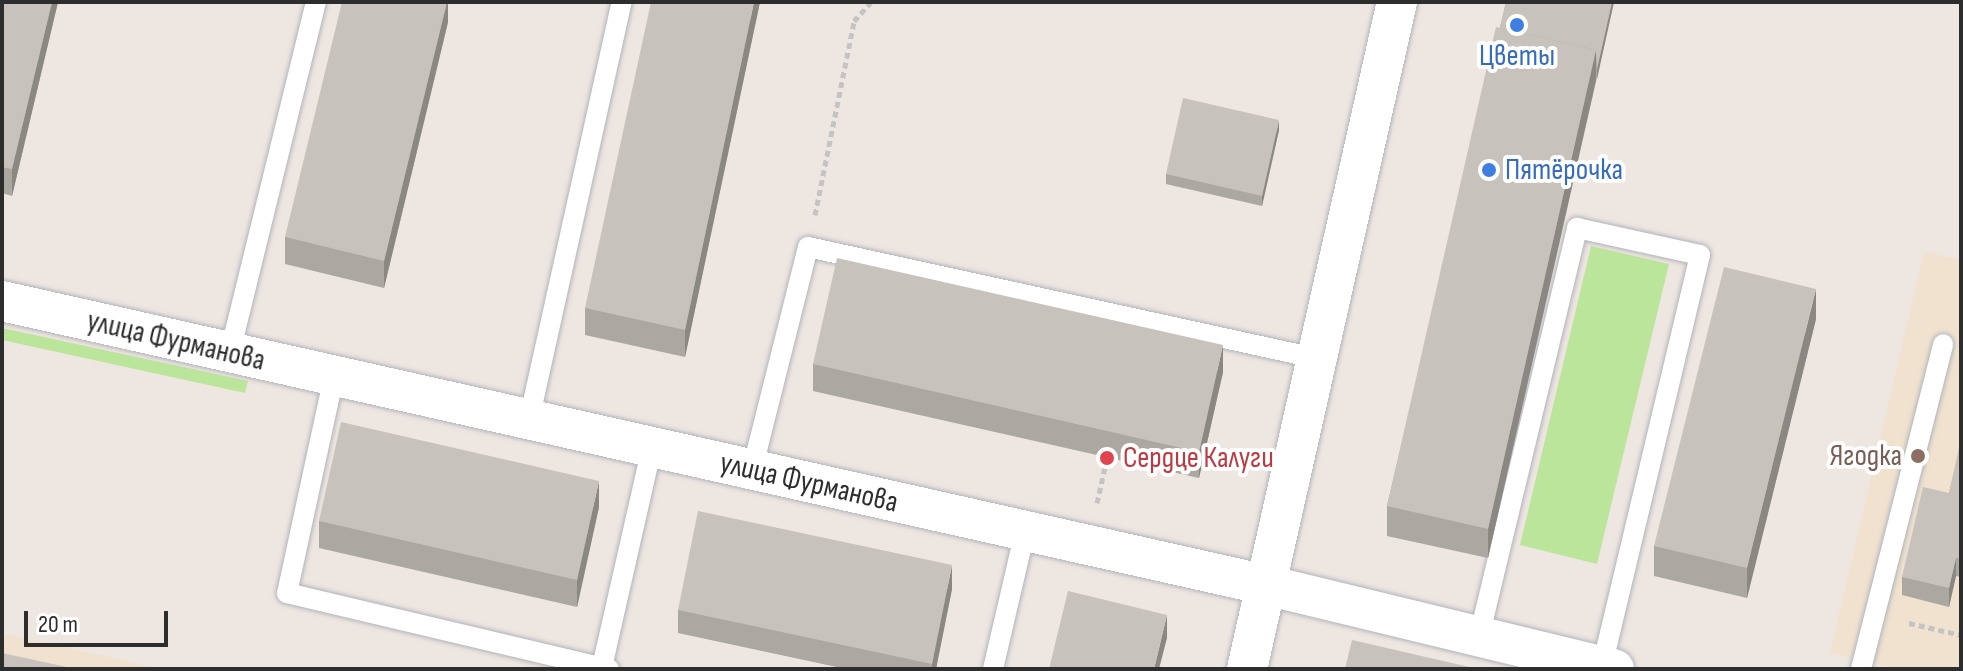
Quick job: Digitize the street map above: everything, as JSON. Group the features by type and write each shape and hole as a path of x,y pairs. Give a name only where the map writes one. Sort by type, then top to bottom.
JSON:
{"street":[{"path":"1247,669 1397,2"},
{"name":"улица Фурманова","path":"2,301 1266,585 1608,668"}],"lane":[{"path":"230,352 316,2"},
{"path":"529,420 622,2"},
{"path":"1479,637 1577,228 1700,255 1608,668"},
{"path":"752,470 808,247 1315,358"},
{"path":"1861,669 1943,344"},
{"path":"334,376 287,593 606,668 652,447"},
{"path":"993,669 1025,531"}],"path":[{"path":"808,247 854,21 871,2"},
{"path":"1877,615 1961,635"}],"shaded area":[{"name":"Ягодка","path":"1924,251 1961,260 1961,669 1897,669 1830,653"},
{"path":"2,633 161,669 2,669"}],"green space":[{"path":"1591,246 1669,264 1597,564 1520,545"},
{"path":"2,328 248,381 245,393 2,340"}],"building":[{"path":"2,2 52,2 12,169 2,167"},
{"path":"342,2 447,2 384,261 285,237"},
{"path":"651,2 754,2 685,330 585,308"},
{"path":"1506,2 1612,2 1597,69 1596,50 1500,28"},
{"path":"1496,27 1596,50 1488,529 1387,506"},
{"path":"1183,98 1279,120 1262,196 1166,174"},
{"path":"837,258 1223,345 1199,452 813,364"},
{"path":"1724,267 1816,289 1747,568 1654,546"},
{"path":"341,422 599,481 577,580 319,521"},
{"path":"1960,443 1961,559 1956,558 1949,588 1902,577 1923,487 1949,493"},
{"path":"698,511 952,565 932,664 678,610"},
{"path":"1068,591 1167,615 1154,669 1049,669"},
{"path":"1352,640 1478,669 1345,669"},
{"path":"2,653 76,669 2,669"}],"place":[{"name":"Цветы","path":"1517,25"},
{"name":"Пятёрочка","path":"1489,170"},
{"name":"Ягодка","path":"1918,456"},
{"name":"Сердце Калуги","path":"1107,458"}]}
